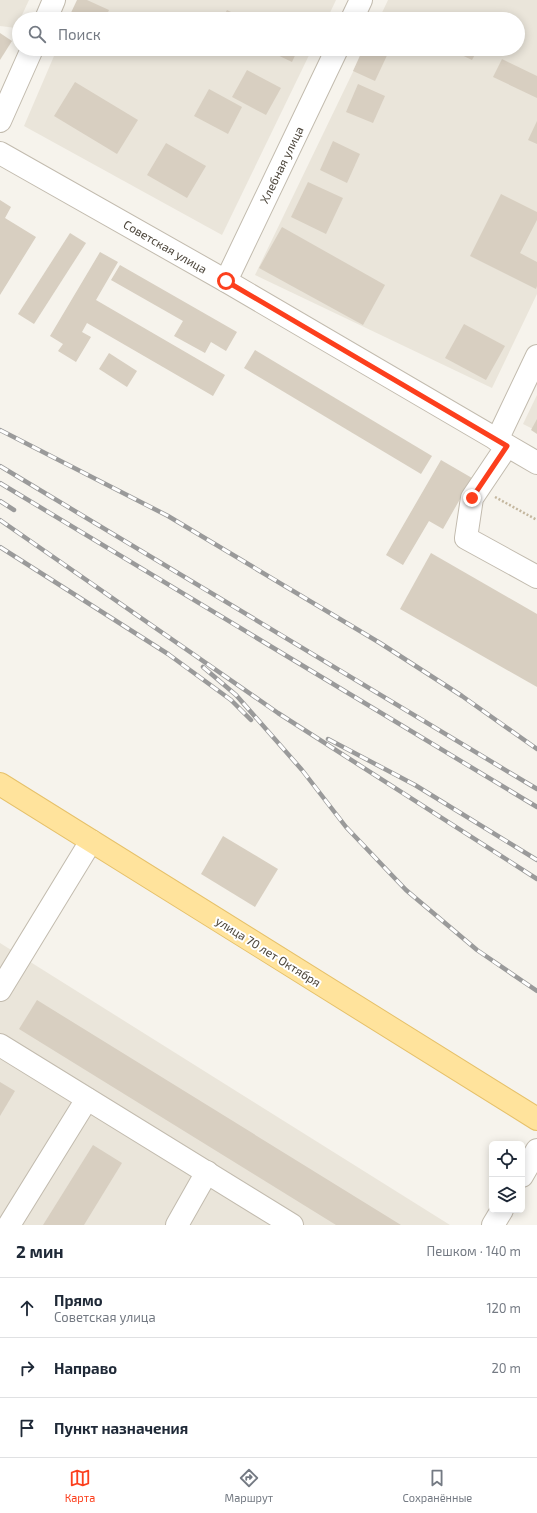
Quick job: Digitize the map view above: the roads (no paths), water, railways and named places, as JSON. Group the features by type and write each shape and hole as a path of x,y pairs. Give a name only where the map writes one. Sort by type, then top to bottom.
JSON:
{"main road":[{"name":"улица 70 лет Октября","path":"0,784 537,1119"}],"street":[{"path":"49,12 54,0"},
{"path":"355,12 361,0"},
{"path":"0,121 29,56"},
{"name":"Хлебная улица","path":"226,281 334,56"},
{"name":"Советская улица","path":"0,153 226,281 537,463"},
{"path":"537,356 502,443 472,498 466,538 537,577"},
{"path":"0,990 91,841"},
{"path":"0,1045 292,1225"},
{"path":"9,1225 87,1098"},
{"path":"525,1171 537,1150"},
{"path":"177,1225 207,1172"},
{"path":"493,1225 500,1213"}],"railway":[{"path":"0,430 168,516 380,643 462,696 537,749"},
{"path":"0,466 537,789"},
{"path":"0,483 537,807"},
{"path":"0,501 14,510"},
{"path":"0,520 278,713 537,879"},
{"path":"0,547 168,654 231,700 251,720"},
{"path":"203,667 236,695 302,770 346,827 406,890 477,950 537,991"},
{"path":"328,739 415,785 537,860"}]}
